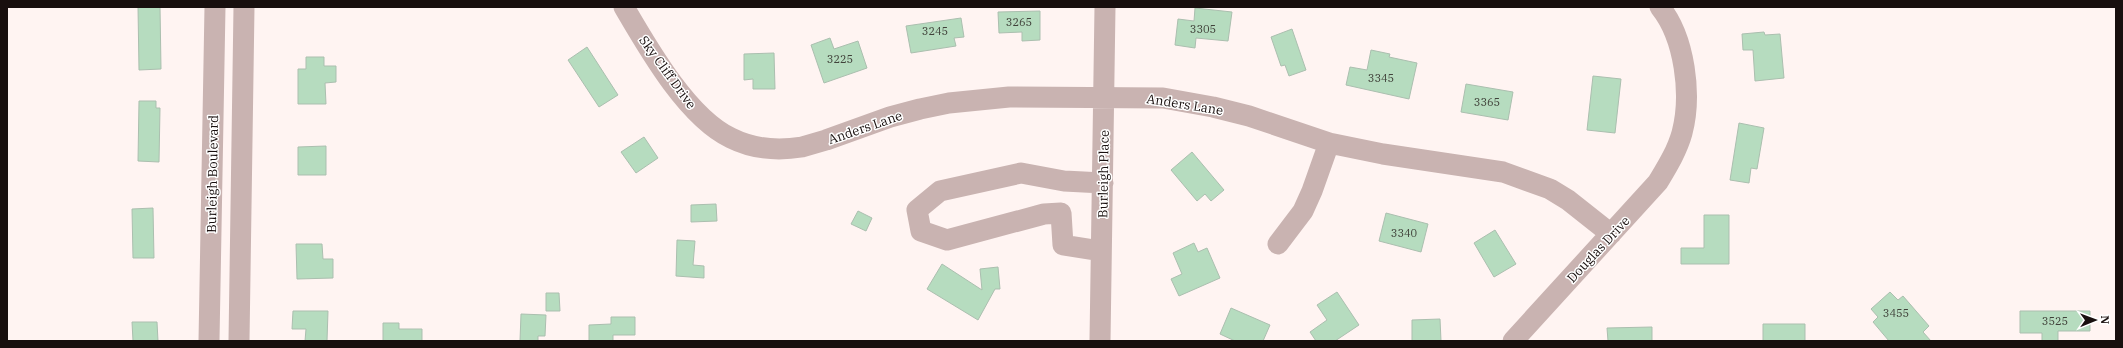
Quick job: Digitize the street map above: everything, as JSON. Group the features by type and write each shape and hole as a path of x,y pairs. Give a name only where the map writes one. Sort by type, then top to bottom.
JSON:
{"street":[{"name":"Burleigh Boulevard","path":"209,341 215,7"},
{"path":"239,341 244,7"},
{"name":"Sky Cliff Drive","path":"624,7 648,46 683,96 712,126 730,138 741,142"},
{"name":"Burleigh Place","path":"1100,341 1105,7"},
{"name":"Douglas Drive","path":"1513,341 1658,182 1675,152 1682,132 1685,108 1683,64 1680,45 1673,27 1660,7"},
{"name":"Anders Lane","path":"741,142 764,148 784,150 826,140 920,109 1009,97 1163,98 1213,107 1249,116 1329,143 1383,154 1490,170 1532,182 1550,189 1568,200 1611,234"},
{"path":"1278,244 1303,211 1312,191 1329,143"},
{"path":"1061,213 1044,214 947,240 921,231 917,210 940,191 1021,173 1064,181 1102,183"},
{"path":"1064,181 1061,213 1063,245 1101,251"}],"building":[{"path":"138,7 160,7 161,69 139,70"},
{"path":"1195,8 1232,12 1228,41 1196,38 1195,48 1175,45 1178,19 1194,21"},
{"path":"1040,11 1040,40 1022,41 1022,32 999,33 998,12"},
{"path":"961,18 964,37 954,38 956,46 911,53 906,26"},
{"path":"1292,29 1306,70 1289,76 1285,65 1281,66 1271,37"},
{"path":"1764,32 1765,35 1780,34 1784,78 1755,81 1753,50 1743,50 1742,34"},
{"path":"830,38 834,49 858,41 867,68 824,83 811,45"},
{"path":"587,47 618,95 599,107 568,60"},
{"path":"1371,50 1390,54 1389,57 1417,63 1409,99 1346,85 1350,67 1367,70"},
{"path":"774,53 775,89 753,89 753,79 744,80 744,54"},
{"path":"306,57 324,57 324,66 336,66 336,82 325,83 326,104 298,104 298,69 306,69"},
{"path":"1593,76 1621,79 1615,133 1587,130"},
{"path":"1466,84 1513,92 1508,120 1461,112"},
{"path":"139,101 156,101 156,108 160,108 159,162 138,161"},
{"path":"1739,123 1764,128 1757,169 1751,168 1749,183 1730,180"},
{"path":"644,137 658,158 636,173 621,152"},
{"path":"326,146 326,175 298,175 298,147"},
{"path":"1192,152 1224,190 1211,201 1205,194 1197,201 1171,170"},
{"path":"716,204 717,221 691,222 691,205"},
{"path":"153,208 154,258 133,258 132,209"},
{"path":"858,211 872,218 866,231 851,224"},
{"path":"1386,213 1428,224 1421,252 1379,241"},
{"path":"1704,215 1729,215 1729,264 1681,264 1681,248 1704,248"},
{"path":"1495,230 1516,264 1494,277 1474,243"},
{"path":"677,240 695,241 693,265 704,266 704,278 676,276"},
{"path":"1194,243 1198,252 1207,248 1220,278 1179,296 1171,279 1182,274 1173,253"},
{"path":"296,244 322,244 323,259 333,259 333,278 297,279"},
{"path":"942,264 982,290 980,269 998,267 1000,289 995,289 978,320 927,289"},
{"path":"1337,292 1359,325 1335,341 1316,341 1310,332 1327,320 1317,305"},
{"path":"1890,292 1898,300 1903,296 1929,326 1923,332 1931,341 1889,341 1873,322 1878,317 1871,309"},
{"path":"546,293 559,293 560,311 546,311"},
{"path":"1231,308 1270,325 1263,341 1235,341 1220,334"},
{"path":"293,311 328,311 327,341 305,341 306,329 292,329"},
{"path":"2020,311 2090,311 2090,331 2058,331 2058,341 2042,341 2042,333 2020,333"},
{"path":"521,314 546,315 545,336 538,336 538,341 520,341"},
{"path":"611,317 635,317 635,335 613,335 613,341 589,341 589,325 611,324"},
{"path":"1440,319 1441,341 1412,341 1412,320"},
{"path":"132,322 157,322 158,341 133,341"},
{"path":"383,323 399,323 399,329 422,329 422,341 383,341"},
{"path":"1763,324 1805,324 1805,341 1763,341"},
{"path":"1652,327 1652,341 1608,341 1607,328"}]}
